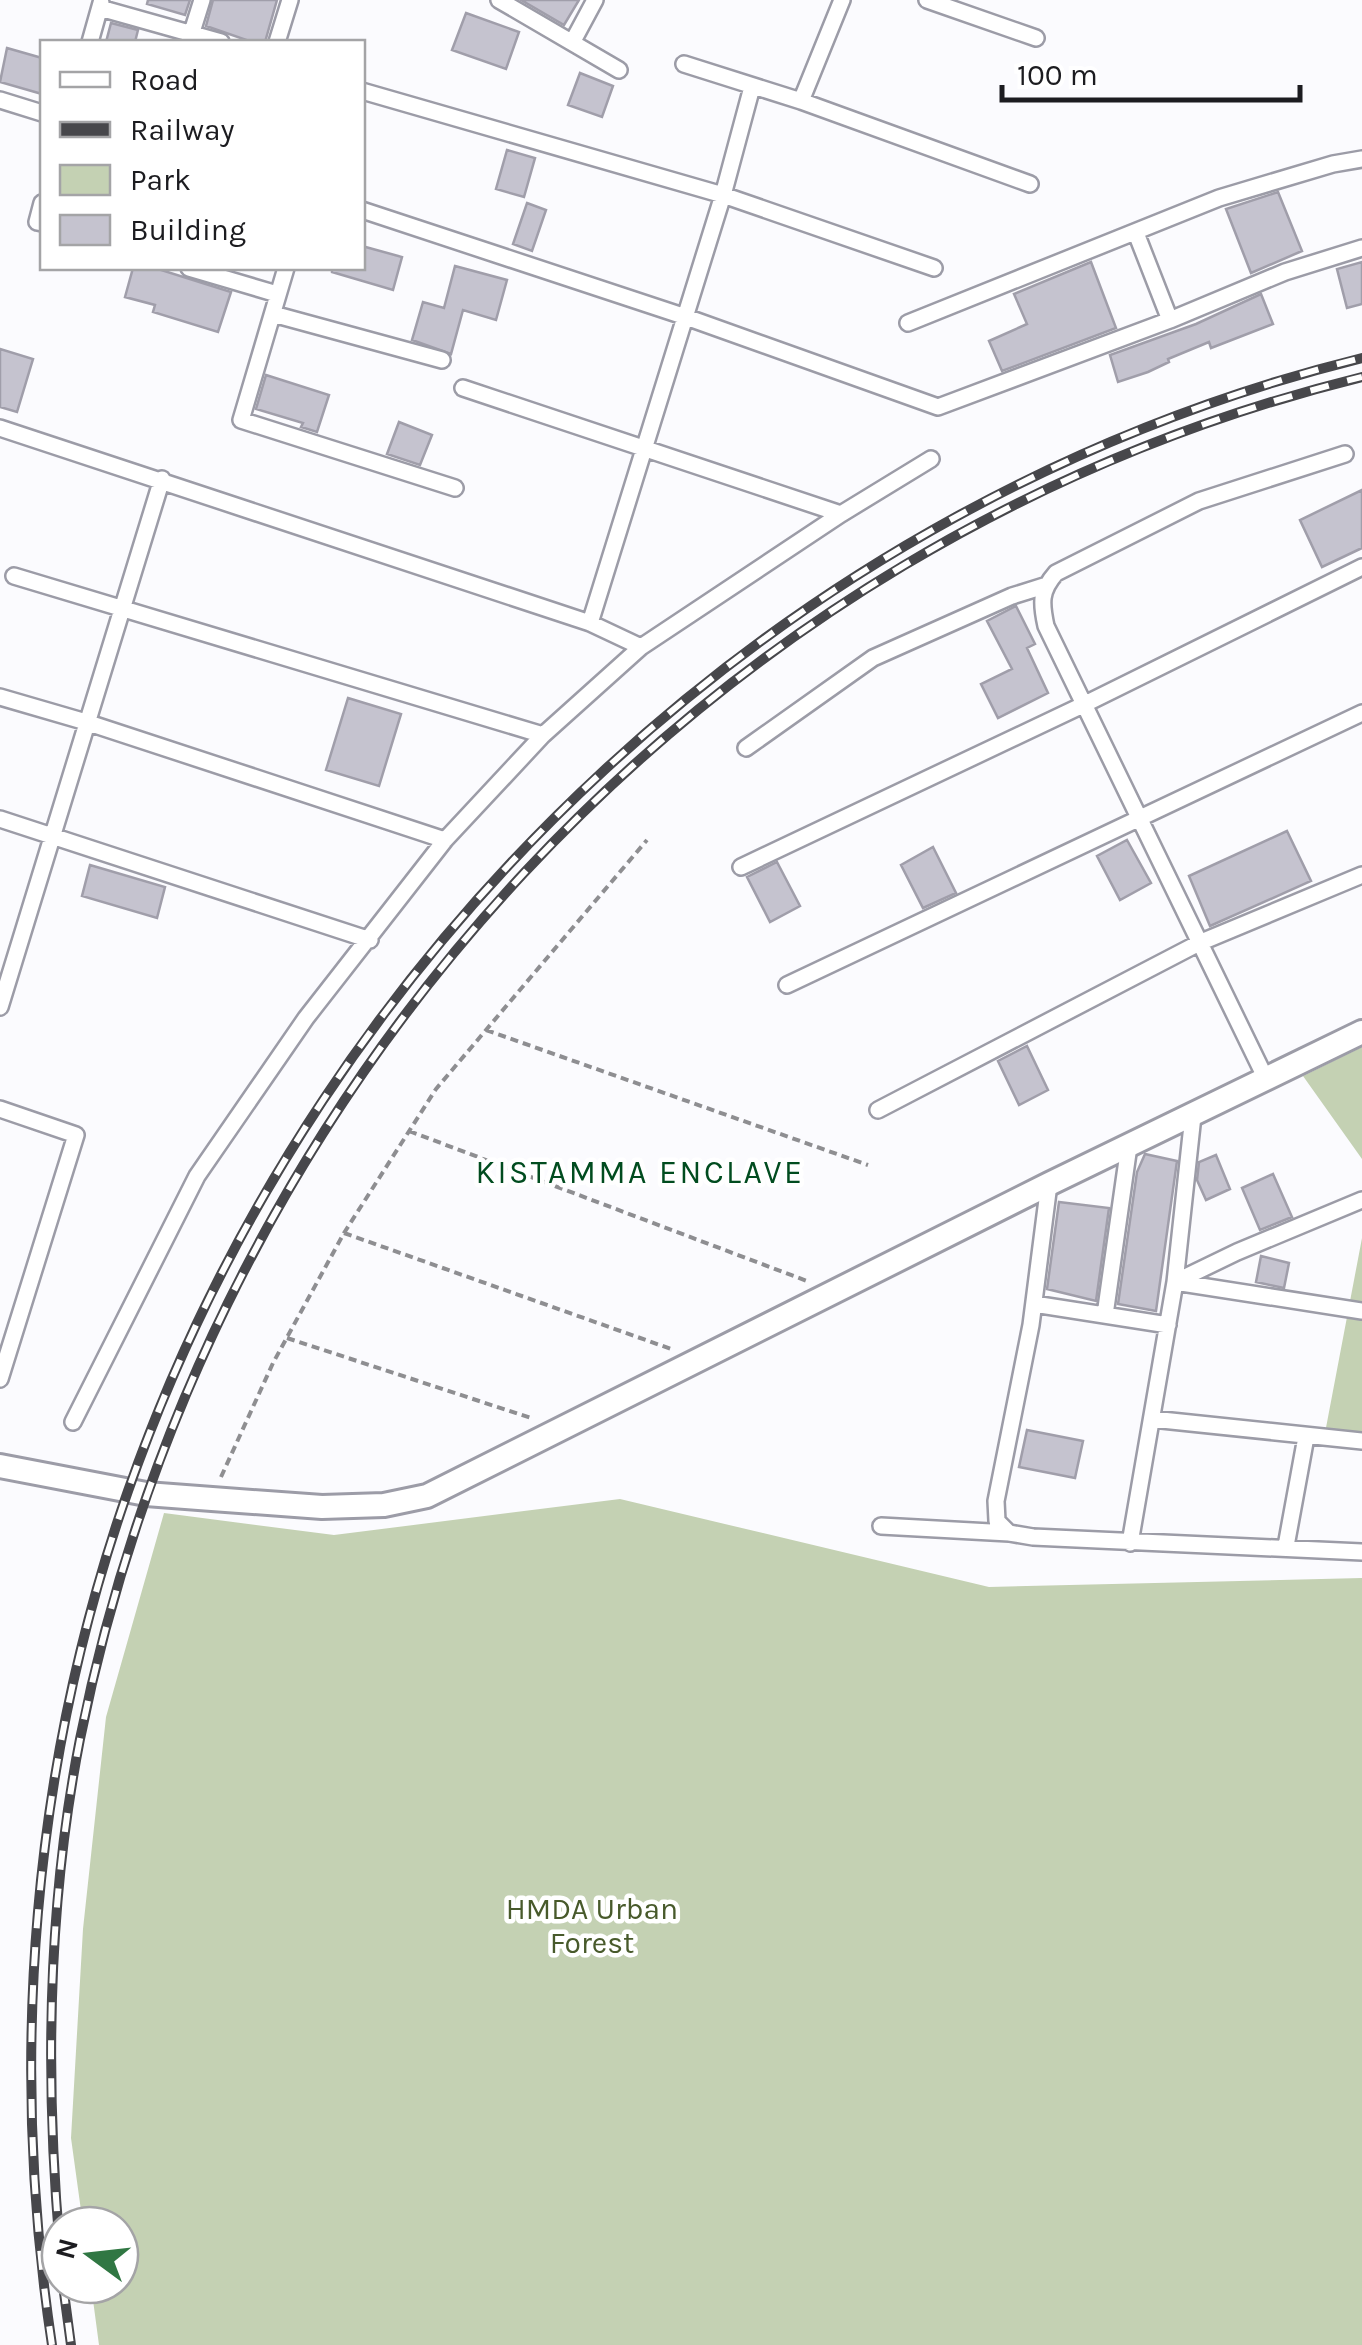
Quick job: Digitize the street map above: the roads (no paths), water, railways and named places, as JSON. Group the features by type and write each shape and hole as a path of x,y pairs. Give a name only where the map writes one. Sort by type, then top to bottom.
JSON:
{"street":[{"path":"192,32 202,0"},
{"path":"278,40 290,0"},
{"path":"499,0 619,70"},
{"path":"573,41 596,0"},
{"path":"801,101 842,0"},
{"path":"927,0 1036,38"},
{"path":"91,40 101,4 215,40"},
{"path":"684,64 801,101 1030,184"},
{"path":"590,623 723,195 752,87"},
{"path":"365,92 723,195 934,268"},
{"path":"0,100 40,112"},
{"path":"908,323 1219,198 1362,159"},
{"path":"365,211 686,316 938,407 1170,320 1285,272 1362,248"},
{"path":"1136,233 1170,320"},
{"path":"197,270 277,294"},
{"path":"285,270 241,420 454,488"},
{"path":"273,314 442,360"},
{"path":"464,388 841,514"},
{"path":"0,428 590,623 641,648"},
{"path":"746,748 873,658 1012,596 1044,586 1075,562 1199,501 1345,454"},
{"path":"72,1422 197,1176 306,1018 445,840 544,735 641,648 841,514 931,459"},
{"path":"0,1007 162,480"},
{"path":"741,867 1362,567"},
{"path":"14,576 544,735"},
{"path":"1044,586 1041,602 1046,626 1265,1076"},
{"path":"0,697 445,840"},
{"path":"788,985 1362,713"},
{"path":"0,819 370,940"},
{"path":"878,1110 1199,944 1362,876"},
{"path":"0,1466 146,1494 322,1507 384,1506 428,1496 1048,1184 1193,1116 1265,1076 1362,1032"},
{"path":"0,1110 76,1135 0,1379"},
{"path":"1130,1543 1175,1282 1193,1116"},
{"path":"1105,1315 1129,1146"},
{"path":"1009,1534 997,1521 996,1501 1034,1304 1048,1184"},
{"path":"1175,1282 1362,1200"},
{"path":"1175,1282 1362,1311"},
{"path":"1034,1304 1168,1325"},
{"path":"1152,1419 1362,1441"},
{"path":"1286,1546 1306,1436"},
{"path":"881,1526 1130,1543 1226,1548 1286,1546 1362,1552"}],"railway":[{"path":"52,2345 39,2238 32,2130 32,2021 38,1913 50,1806 70,1699 95,1594 128,1491 213,1290 322,1101 453,927 604,770 772,633 956,517 1153,425 1362,358"},
{"path":"57,2205 51,2057 55,1929 80,1739 146,1499 243,1272 370,1062 524,872 703,706 904,565 1124,455 1362,377"},
{"path":"66,2305 71,2345"}],"district":[{"name":"KISTAMMA ENCLAVE","path":"640,1172"}],"park label":[{"name":"HMDA Urban Forest","path":"592,1926"}]}
